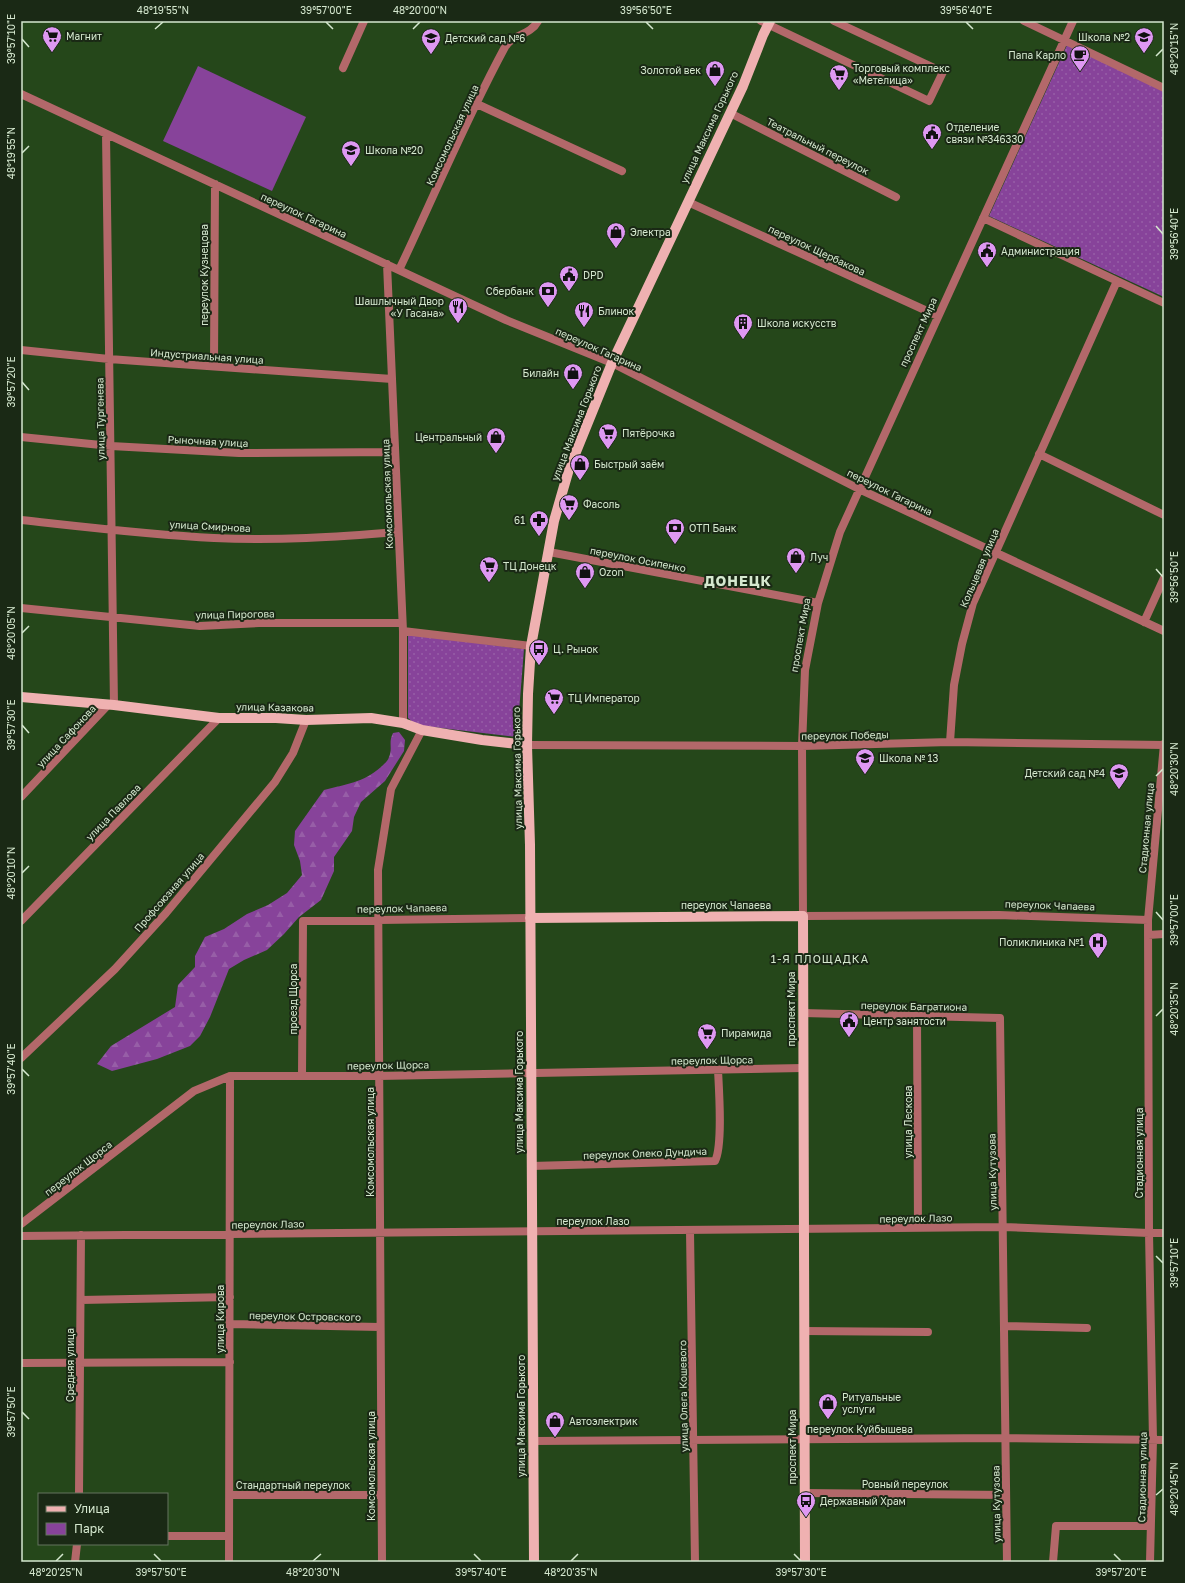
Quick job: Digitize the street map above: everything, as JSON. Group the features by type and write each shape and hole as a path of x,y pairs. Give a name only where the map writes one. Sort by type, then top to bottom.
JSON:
{"main road":[{"name":"улица Максима Горького","path":"534,1562 530,1073 530,845 527,745 531,646 554,522 569,469 612,363 730,113 766,22"},
{"name":"улица Казакова","path":"21,697 111,705 219,718 276,718 306,720 371,718 403,723 422,730 482,740 527,745"},
{"name":"переулок Чапаева","path":"530,918 803,916"},
{"name":"проспект Мира","path":"803,916 804,1562"}],"street":[{"path":"343,68 364,21"},
{"name":"Комсомольская улица","path":"399,270 506,44 517,37 530,32 538,21"},
{"path":"766,22 929,100 942,72 834,21"},
{"path":"1024,21 1164,88"},
{"name":"проспект Мира","path":"803,916 802,746 805,670 818,603 840,532 1073,21"},
{"name":"переулок Гагарина","path":"21,94 506,320 612,363 859,489 1164,631"},
{"path":"477,104 622,171"},
{"name":"Театральный переулок","path":"730,113 896,197"},
{"name":"улица Тургенева","path":"106,134 113,617 111,705"},
{"name":"переулок Кузнецова","path":"214,366 215,184"},
{"name":"переулок Щербакова","path":"688,202 938,316"},
{"path":"983,218 1164,304"},
{"name":"Комсомольская улица","path":"387,264 402,627 403,723"},
{"name":"Кольцевая улица","path":"950,742 954,685 962,644 973,603 1117,281"},
{"name":"Индустриальная улица","path":"21,350 109,359 392,378"},
{"name":"Рыночная улица","path":"21,437 110,446 239,453 395,452"},
{"path":"1040,454 1164,516"},
{"name":"улица Смирнова","path":"21,520 112,530 223,538 310,538 398,532"},
{"name":"переулок Осипенко","path":"549,552 818,603"},
{"path":"1144,622 1164,578"},
{"name":"улица Пирогова","path":"21,608 200,626 259,623 402,627 531,646"},
{"name":"улица Сафонова","path":"21,797 111,705"},
{"name":"улица Павлова","path":"21,921 219,718"},
{"name":"Профсоюзная улица","path":"21,1058 115,969 166,913 275,782 293,753 306,720"},
{"name":"Комсомольская улица","path":"382,1562 378,870 391,789 422,730"},
{"name":"переулок Победы","path":"527,745 802,746 950,742 1164,745"},
{"name":"Стадионная улица","path":"1150,1562 1153,1440 1149,1233 1148,920 1164,745"},
{"name":"переулок Чапаева","path":"803,916 999,915 1148,920"},
{"name":"переулок Чапаева","path":"303,921 530,918"},
{"name":"проезд Щорса","path":"302,1076 303,921"},
{"path":"1148,935 1164,934"},
{"name":"переулок Багратиона","path":"803,1013 1000,1018"},
{"name":"улица Лескова","path":"917,1016 918,1228"},
{"name":"улица Кутузова","path":"1000,1018 1007,1562"},
{"name":"переулок Щорса","path":"21,1224 194,1091 230,1076 379,1076 803,1068"},
{"name":"переулок Олеко Дундича","path":"531,1166 715,1161 718,1155 720,1117 718,1070"},
{"name":"улица Кирова","path":"230,1076 230,1562"},
{"name":"переулок Лазо","path":"21,1236 1003,1227 1149,1233 1164,1232"},
{"name":"улица Олега Кошевого","path":"690,1231 695,1562"},
{"name":"Средняя улица","path":"79,1493 81,1236"},
{"path":"81,1300 230,1297"},
{"name":"переулок Островского","path":"230,1324 380,1327"},
{"path":"1004,1326 1087,1328"},
{"path":"804,1332 928,1332"},
{"path":"21,1363 230,1362"},
{"name":"переулок Куйбышева","path":"533,1441 1005,1438 1164,1440"},
{"name":"Ровный переулок","path":"804,1493 1006,1494"},
{"name":"Стандартный переулок","path":"230,1495 381,1495"},
{"path":"1053,1562 1056,1526 1150,1526"},
{"path":"168,1536 230,1536"},
{"path":"75,1562 77,1545"}],"green space":[{"path":"1068,43 1164,86 1164,297 989,216"},
{"path":"198,66 306,117 272,191 163,141"},
{"path":"408,634 524,649 517,737 416,725 408,718"},
{"path":"399,732 405,740 404,751 385,781 361,802 354,817 352,831 334,857 334,871 321,900 299,917 267,950 244,960 229,969 210,1017 200,1036 190,1046 157,1059 112,1071 97,1064 111,1046 175,1007 178,985 195,967 195,956 205,937 224,929 247,914 268,905 287,893 302,875 300,861 294,845 295,831 324,790 361,780 381,767 386,762 390,754 393,733"}],"place":[{"name":"Магнит","path":"52,53"},
{"name":"Школа №2","path":"1144,54"},
{"name":"Детский сад №6","path":"431,55"},
{"name":"Папа Карло","path":"1080,72"},
{"name":"Золотой век","path":"715,87"},
{"name":"Торговый комплекс «Метелица»","path":"839,91"},
{"name":"Отделение связи №346330","path":"932,150"},
{"name":"Школа №20","path":"351,167"},
{"name":"Электра","path":"616,249"},
{"name":"Администрация","path":"987,268"},
{"name":"DPD","path":"569,292"},
{"name":"Сбербанк","path":"548,308"},
{"name":"Шашлычный Двор «У Гасана»","path":"458,324"},
{"name":"Блинок","path":"584,328"},
{"name":"Школа искусств","path":"743,340"},
{"name":"Билайн","path":"573,390"},
{"name":"Пятёрочка","path":"608,450"},
{"name":"Центральный","path":"496,454"},
{"name":"Быстрый заём","path":"580,481"},
{"name":"Фасоль","path":"569,521"},
{"name":"61","path":"539,537"},
{"name":"ОТП Банк","path":"675,545"},
{"name":"Луч","path":"796,574"},
{"name":"ТЦ Донецк","path":"489,583"},
{"name":"Ozon","path":"585,589"},
{"name":"Ц. Рынок","path":"539,666"},
{"name":"ТЦ Император","path":"554,715"},
{"name":"Школа № 13","path":"865,775"},
{"name":"Детский сад №4","path":"1119,790"},
{"name":"Поликлиника №1","path":"1098,959"},
{"name":"Центр занятости","path":"849,1038"},
{"name":"Пирамида","path":"707,1050"},
{"name":"Ритуальные услуги","path":"828,1420"},
{"name":"Автоэлектрик","path":"555,1438"},
{"name":"Державный Храм","path":"806,1518"}],"district":[{"name":"ДОНЕЦК","path":"738,581"},
{"name":"1-Я ПЛОЩАДКА","path":"820,959"}]}
